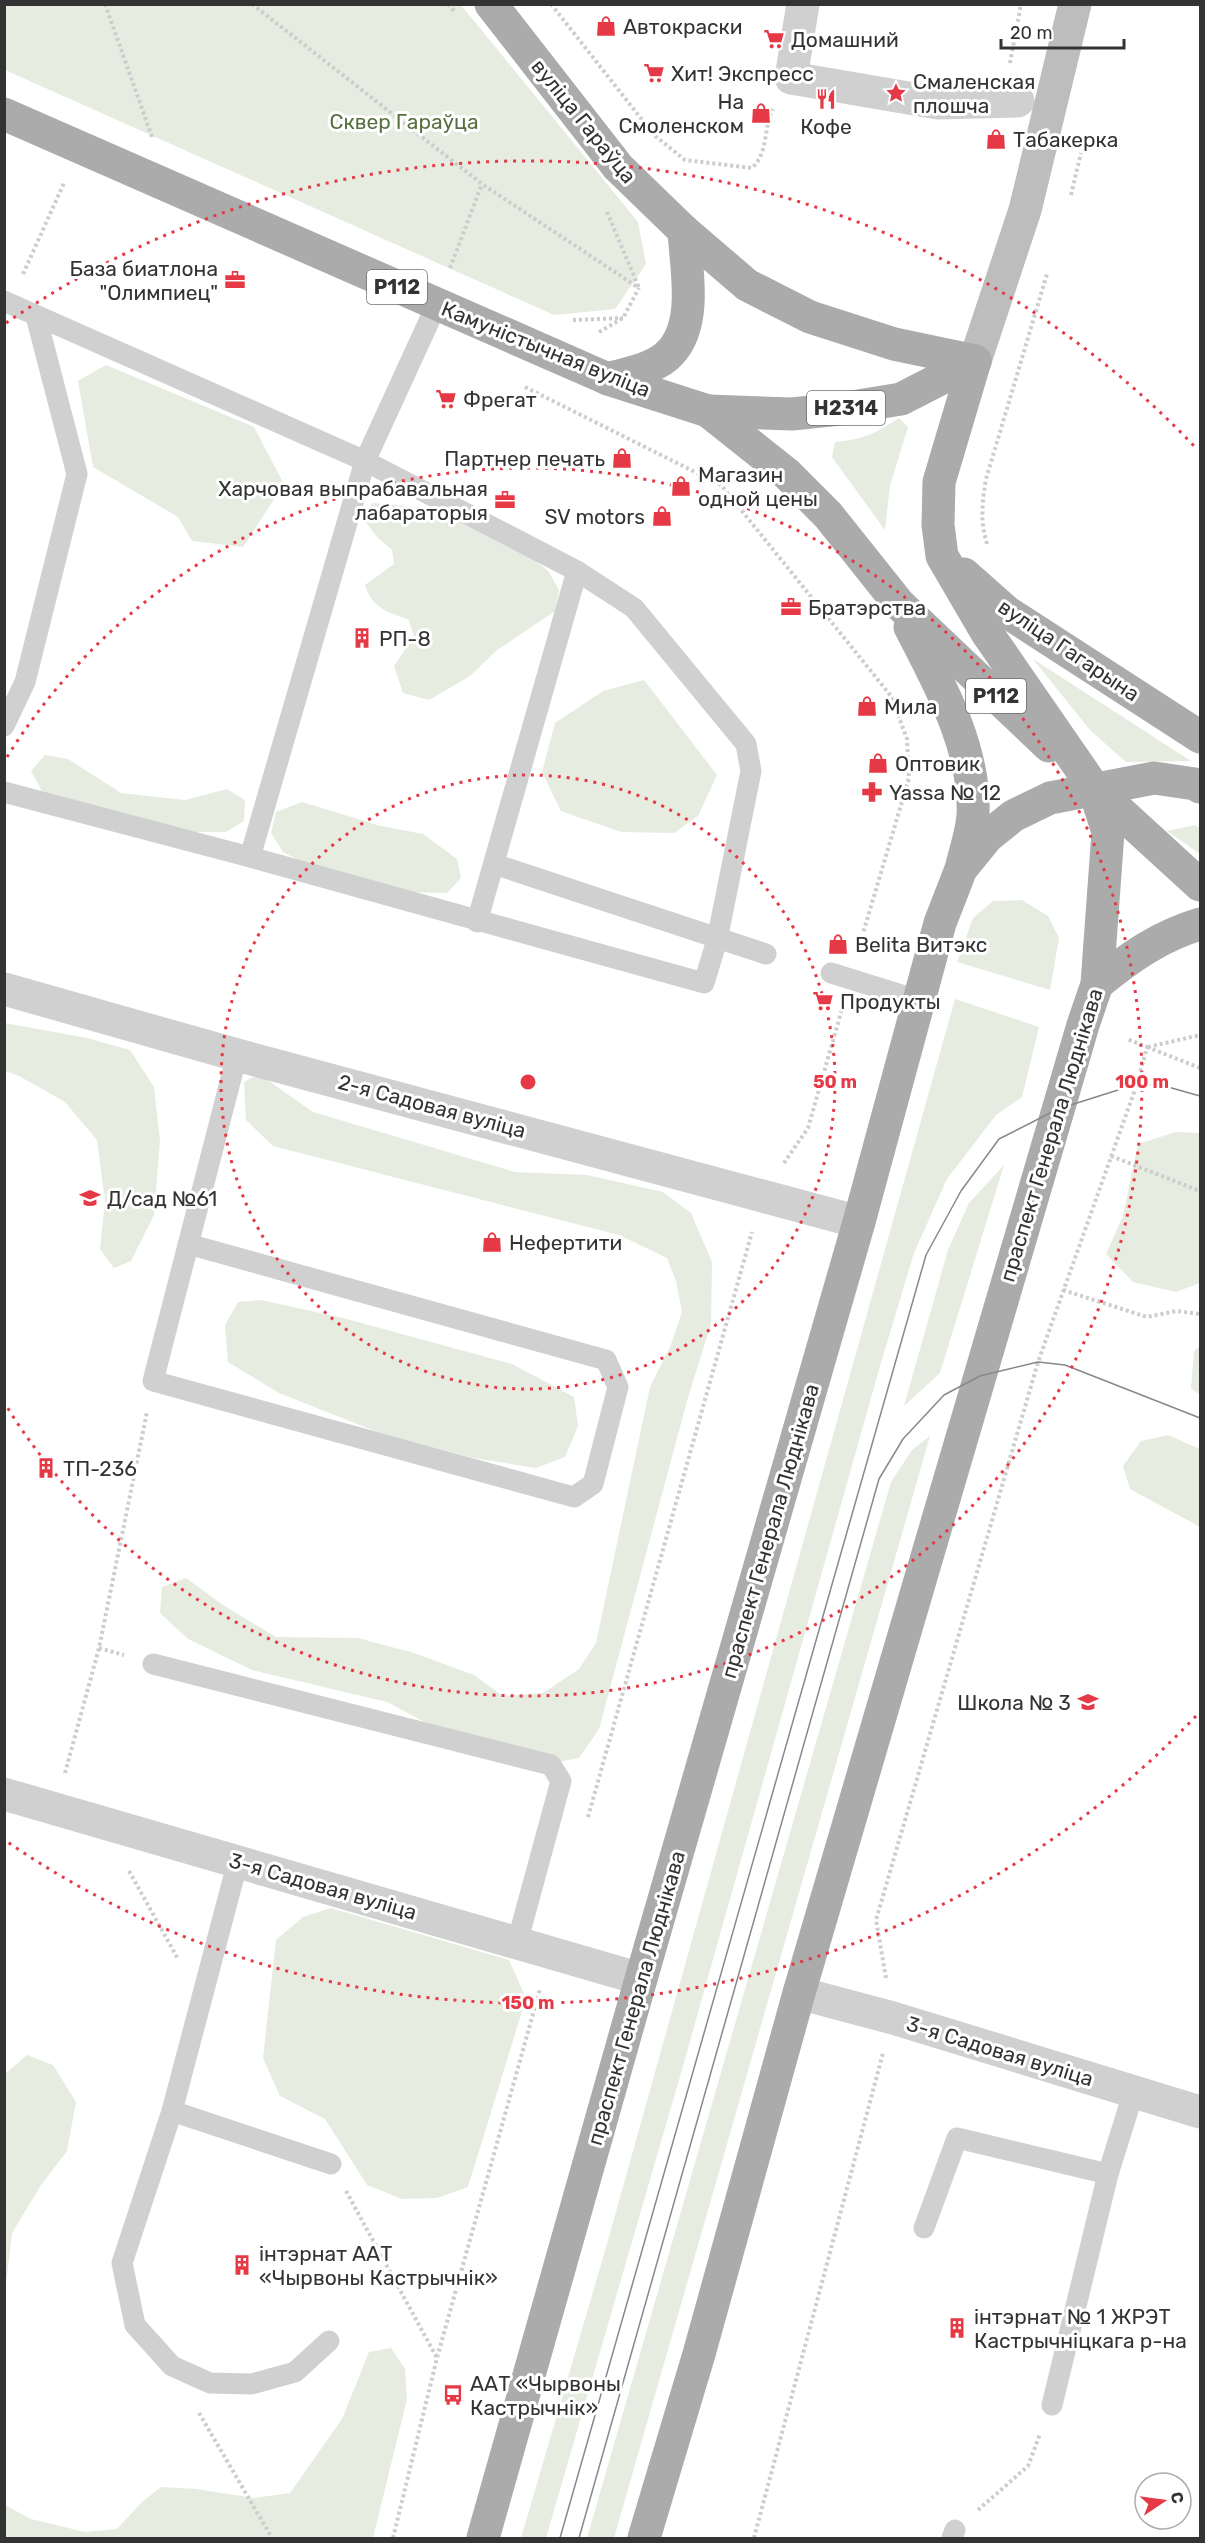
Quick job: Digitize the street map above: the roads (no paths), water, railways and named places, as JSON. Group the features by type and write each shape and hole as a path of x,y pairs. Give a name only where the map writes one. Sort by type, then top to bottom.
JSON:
{"main road":[{"name":"вуліца Гараўца","path":"491,4 618,167 684,231 747,285 810,317 894,345 975,362"},
{"name":"вуліца Гараўца","path":"512,4 633,154 684,231"},
{"path":"1080,8 1025,210 975,362 939,482 938,525 942,556 987,633 1094,788 1154,778 1195,784 1200,788"},
{"name":"Камуністычная вуліца","path":"4,114 442,291 608,379 708,411 787,474 820,507 899,604"},
{"path":"608,379 645,369 670,353 683,332 688,301 684,231"},
{"name":"Н2314","path":"708,411 792,414 901,399 975,362"},
{"name":"вуліца Гагарына","path":"942,556 1007,612 1200,737"},
{"path":"899,604 954,713 971,779 973,815 961,869"},
{"name":"Р112","path":"899,604 1200,885"},
{"name":"праспект Генерала Люднікава","path":"483,2538 859,1222 921,1001 940,923 961,869 987,837 1013,816 1050,798 1094,788 1108,832 1097,984 1080,1035 799,1993 699,2354 644,2538"},
{"path":"1097,984 1133,954 1178,931 1200,924"}],"street":[{"path":"803,4 791,78 938,103 1018,101"},
{"name":"2-я Садовая вуліца","path":"4,989 859,1222"},
{"name":"3-я Садовая вуліца","path":"4,1794 641,1979"},
{"name":"3-я Садовая вуліца","path":"799,1993 892,2018 1200,2112"}],"lane":[{"path":"250,857 365,460 442,291"},
{"path":"4,301 365,460 577,571 634,608 746,744 751,771 717,940 704,983 477,922 250,857 4,792"},
{"path":"4,726 25,682 77,474 36,316"},
{"path":"477,922 577,571"},
{"path":"494,864 717,940 766,954"},
{"path":"841,976 921,1001"},
{"path":"188,1244 606,1359 618,1387 593,1484 574,1497 153,1382 188,1244 237,1054"},
{"path":"153,1664 551,1765 561,1781 517,1942"},
{"path":"238,1862 172,2111 122,2263 135,2325 172,2366 210,2383 252,2384 295,2372 329,2341"},
{"path":"1052,2405 1108,2174 1134,2091"},
{"path":"172,2111 331,2164"},
{"path":"924,2228 957,2138 1108,2174"}],"tram line":[{"path":"560,2538 926,1255 961,1191 999,1139 1058,1109 1137,1084 1161,1085 1200,1096"},
{"path":"579,2538 879,1479 903,1439 944,1395 980,1376 1038,1362 1065,1365 1200,1418"}],"place":[{"name":"Автокраски","path":"606,26"},
{"name":"Домашний","path":"774,39"},
{"name":"Хит! Экспресс","path":"654,73"},
{"name":"Смаленская плошча","path":"896,93"},
{"name":"Кофе","path":"826,99"},
{"name":"На Смоленском","path":"761,113"},
{"name":"Табакерка","path":"996,139"},
{"name":"База биатлона \"Олимпиец\"","path":"235,280"},
{"name":"Фрегат","path":"446,399"},
{"name":"Партнер печать","path":"622,458"},
{"name":"Магазин одной цены","path":"681,486"},
{"name":"Харчовая выпрабавальная лабараторыя","path":"505,500"},
{"name":"SV motors","path":"662,516"},
{"name":"Братэрства","path":"791,607"},
{"name":"РП-8","path":"362,638"},
{"name":"Мила","path":"867,706"},
{"name":"Оптовик","path":"878,763"},
{"name":"Yassa № 12","path":"872,792"},
{"name":"Belita Витэкс","path":"838,944"},
{"name":"Продукты","path":"823,1001"},
{"name":"Д/сад №61","path":"90,1198"},
{"name":"Нефертити","path":"492,1242"},
{"name":"ТП-236","path":"46,1468"},
{"name":"Школа № 3","path":"1088,1702"},
{"name":"інтэрнат ААТ «Чырвоны Кастрычнік»","path":"242,2265"},
{"name":"інтэрнат № 1 ЖРЭТ Кастрычніцкага р-на","path":"957,2328"},
{"name":"ААТ «Чырвоны Кастрычнік»","path":"453,2395"}],"park label":[{"name":"Сквер Гараўца","path":"404,121"}]}
